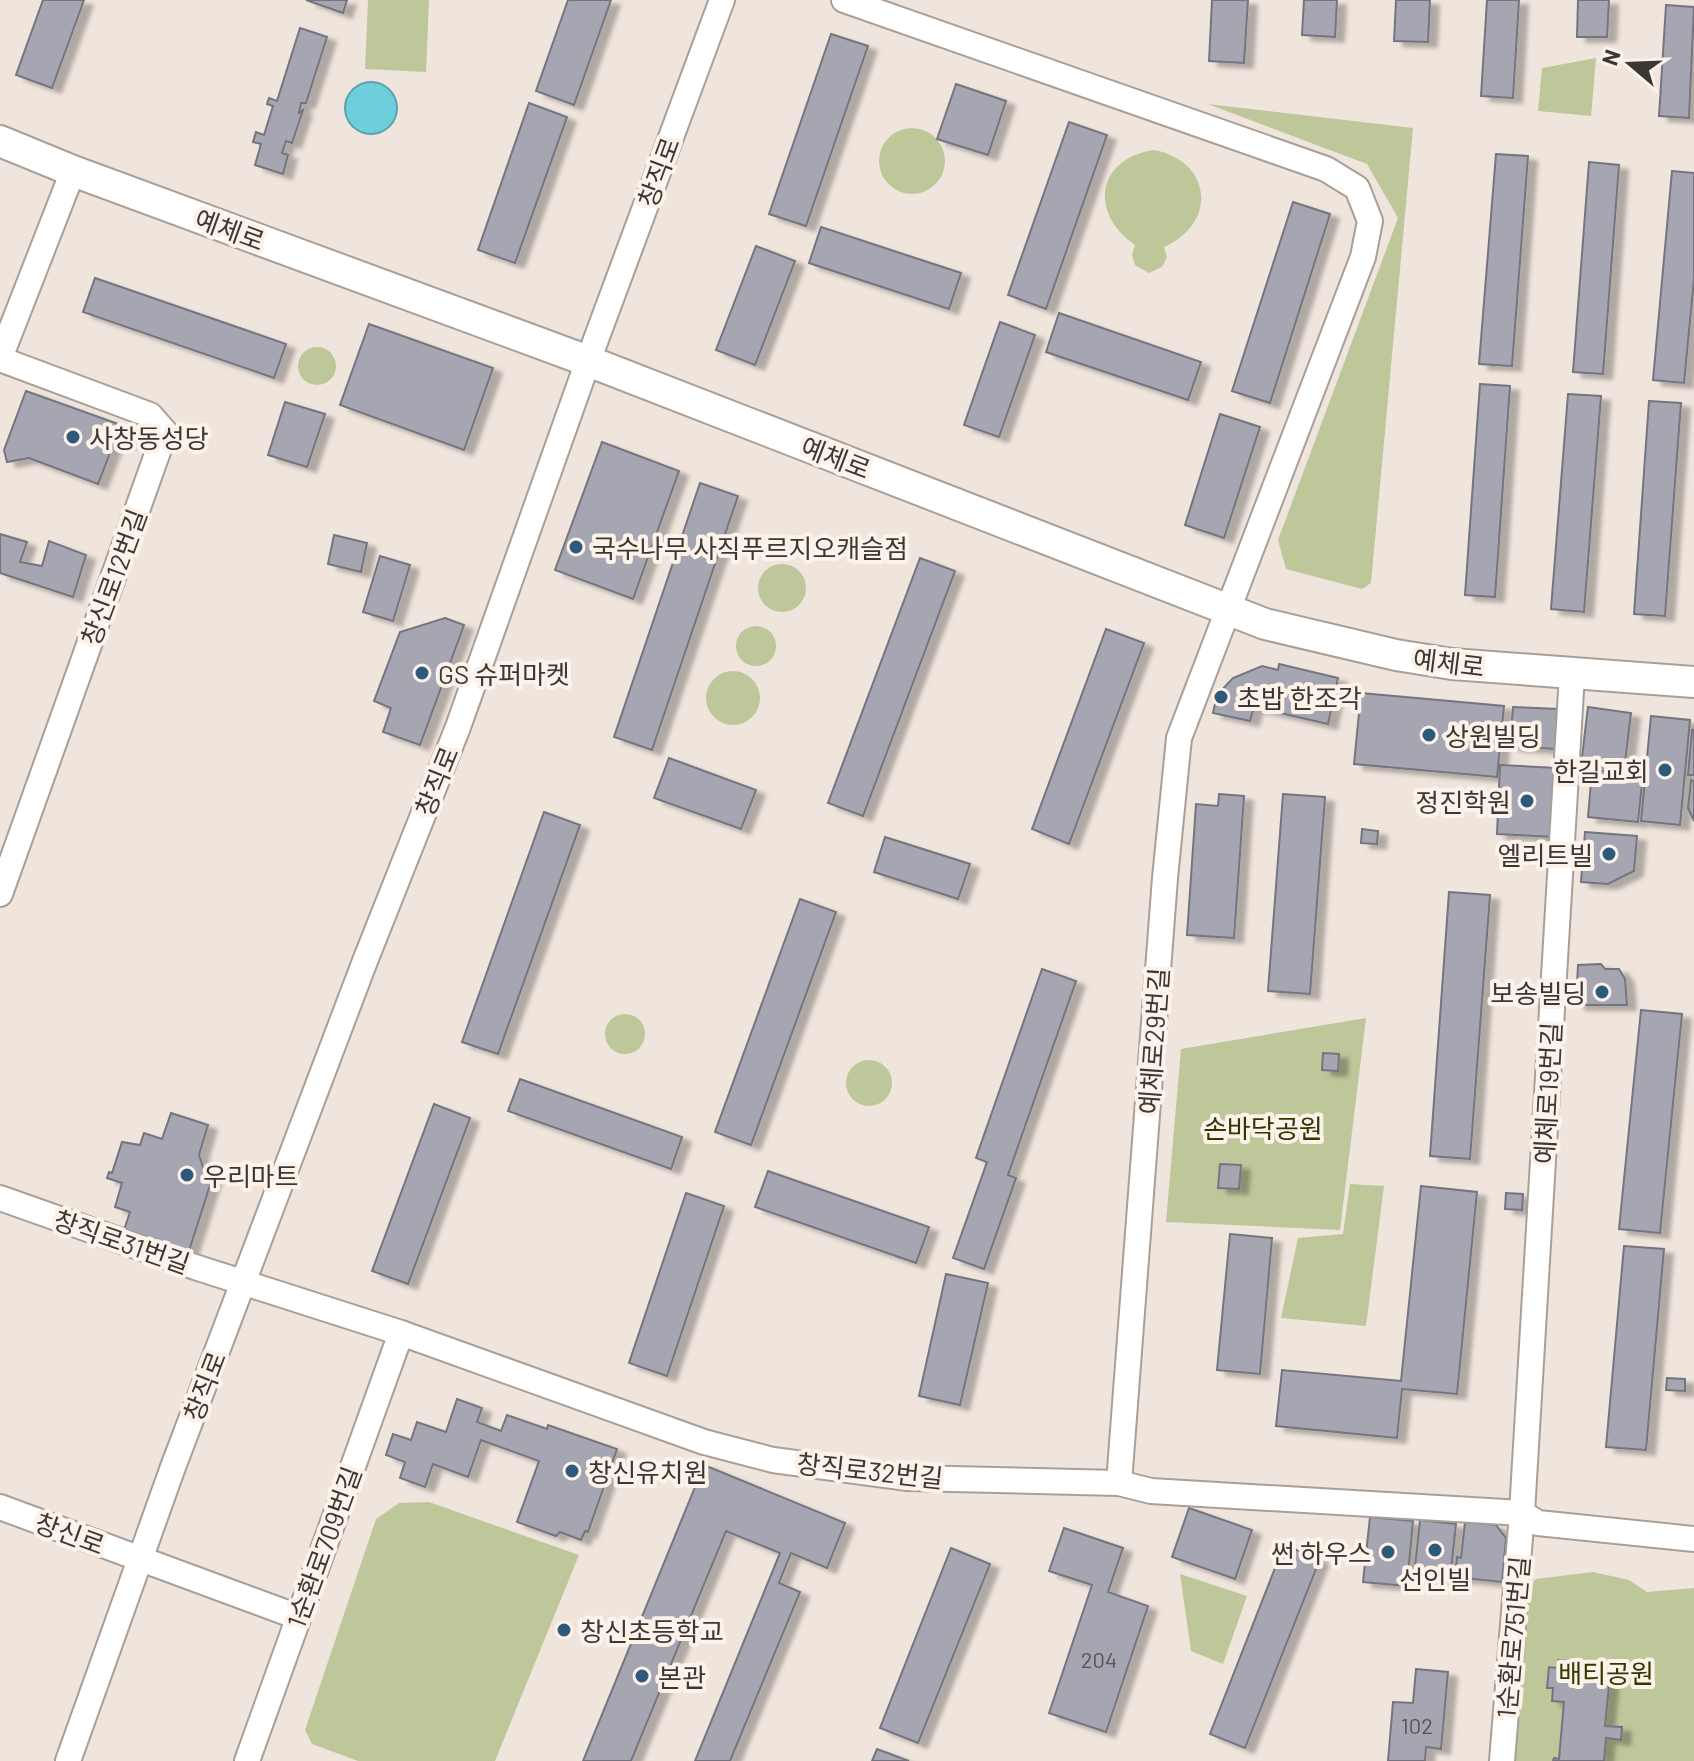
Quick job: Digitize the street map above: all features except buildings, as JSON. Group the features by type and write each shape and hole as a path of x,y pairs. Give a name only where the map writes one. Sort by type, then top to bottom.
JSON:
{"street":[{"name":"창직로","path":"68,1761 140,1559 365,961 454,738 588,361 722,0"},
{"name":"예체로29번길","path":"844,0 1326,169 1357,188 1370,221 1363,257 1179,738 1164,890 1119,1483"},
{"name":"예체로","path":"0,141 73,171 588,361 1265,624 1396,655 1452,664 1694,682"},
{"path":"0,358 73,171"},
{"name":"창신로12번길","path":"0,358 150,415 165,432 1,887"},
{"name":"예체로19번길","path":"1522,1513 1572,674"},
{"name":"창직로31번길","path":"0,1198 244,1283"},
{"name":"창직로32번길","path":"244,1283 401,1333 704,1442 773,1460 908,1478 1119,1483 1151,1491 1522,1513 1538,1523 1694,1539"},
{"name":"1순환로709번길","path":"247,1761 401,1333"},
{"name":"창신로","path":"0,1507 140,1559"},
{"name":"1순환로751번길","path":"1502,1761 1522,1513"},
{"path":"140,1559 298,1617"}],"green space":[{"path":"368,0 429,0 426,72 365,69"},
{"path":"1596,58 1591,116 1538,111 1542,68"},
{"path":"1208,104 1413,128 1371,583 1362,589 1286,569 1278,540 1398,218 1367,164"},
{"path":"905,128 919,128 931,133 940,142 945,161 943,174 936,185 919,194 905,194 893,189 884,180 879,168 879,154 884,142 893,133"},
{"path":"1154,150 1173,156 1188,166 1197,179 1201,194 1200,209 1193,223 1164,247 1167,257 1162,267 1149,273 1135,265 1132,255 1135,245 1110,218 1106,189 1110,176 1120,164 1135,155"},
{"path":"317,347 330,353 336,366 330,379 317,385 304,379 298,366 304,353"},
{"path":"782,564 791,565 799,571 805,579 805,597 799,605 791,611 782,612 773,611 765,605 759,597 758,588 759,579 765,571 773,565"},
{"path":"756,626 770,632 776,646 770,660 756,666 742,660 736,646 742,632"},
{"path":"733,671 752,679 760,698 752,717 733,725 714,717 706,698 714,679"},
{"path":"625,1014 639,1020 645,1034 639,1048 625,1054 611,1048 605,1034 611,1020"},
{"name":"손바닥공원","path":"1366,1018 1340,1230 1166,1222 1181,1049"},
{"path":"869,1060 886,1066 892,1083 886,1100 869,1106 852,1100 846,1083 852,1066"},
{"path":"1350,1184 1384,1186 1366,1326 1281,1318 1298,1238 1343,1234"},
{"path":"429,1502 579,1555 495,1761 358,1761 312,1744 305,1730 376,1519 399,1503"},
{"name":"배티공원","path":"1593,1572 1629,1580 1647,1592 1694,1588 1694,1761 1510,1761 1524,1598 1528,1587 1536,1579"},
{"path":"1180,1574 1247,1596 1223,1664 1191,1651"}],"water":[{"path":"371,82 390,89 397,108 390,127 371,134 352,127 345,108 352,89"}],"place":[{"name":"사창동성당","path":"73,437"},
{"name":"국수나무 사직푸르지오캐슬점","path":"576,547"},
{"name":"GS 슈퍼마켓","path":"422,673"},
{"name":"초밥 한조각","path":"1221,697"},
{"name":"상원빌딩","path":"1429,735"},
{"name":"한길교회","path":"1665,770"},
{"name":"정진학원","path":"1527,801"},
{"name":"엘리트빌","path":"1609,854"},
{"name":"보송빌딩","path":"1602,992"},
{"name":"우리마트","path":"187,1175"},
{"name":"창신유치원","path":"572,1471"},
{"name":"선인빌","path":"1435,1550"},
{"name":"썬 하우스","path":"1388,1552"},
{"name":"창신초등학교","path":"564,1630"},
{"name":"본관","path":"642,1676"}]}
